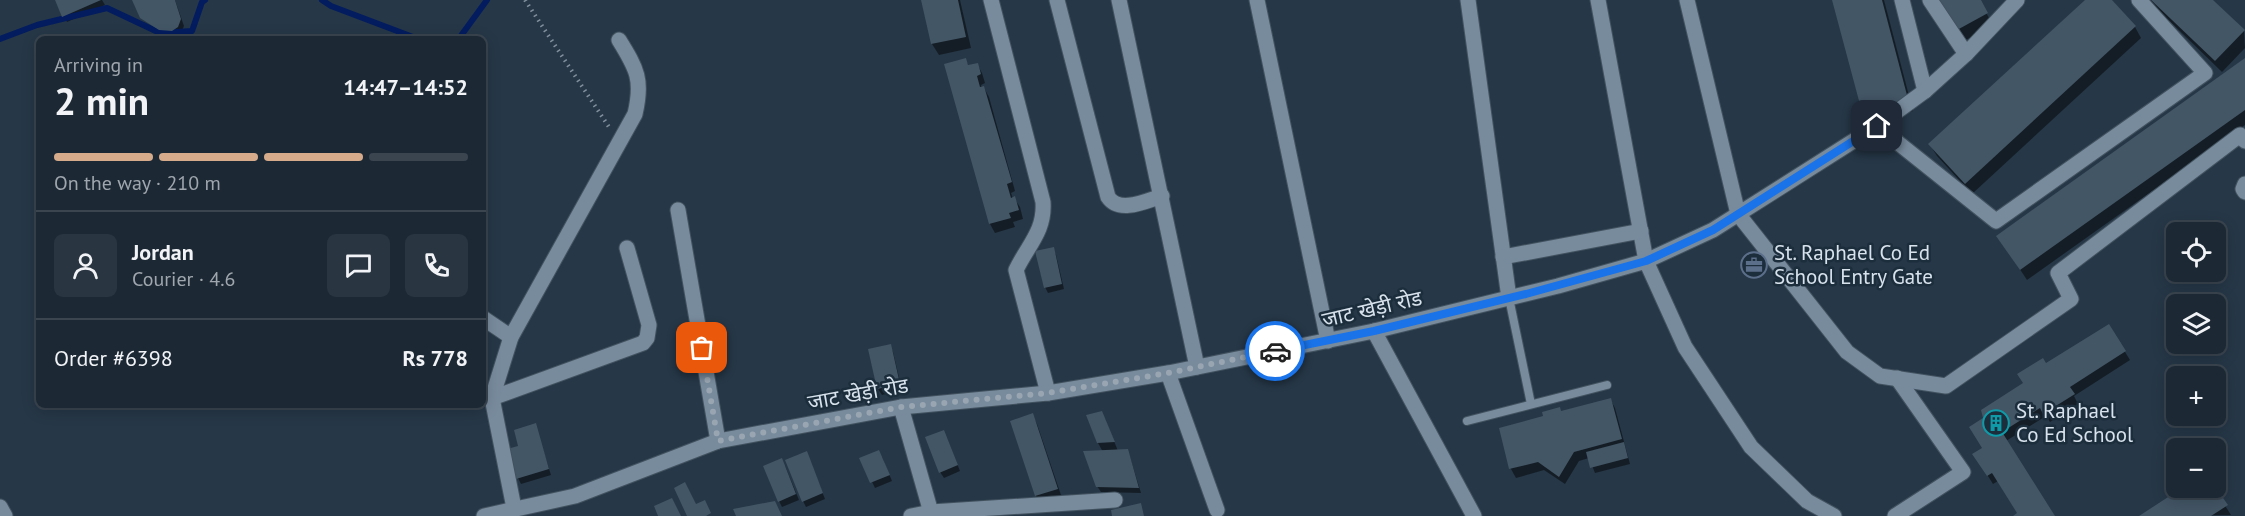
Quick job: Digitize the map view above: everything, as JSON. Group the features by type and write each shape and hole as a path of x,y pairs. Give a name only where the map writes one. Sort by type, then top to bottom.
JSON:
{"street":[{"path":"992,0 1043,202 1044,214 1041,228 1016,270 1048,393"},
{"path":"1057,0 1108,197 1112,203 1119,206 1162,196"},
{"path":"1119,0 1197,367"},
{"path":"1257,0 1328,341"},
{"path":"1468,0 1509,298"},
{"path":"1598,0 1646,261 1685,347 1751,447 1807,501 1834,516"},
{"path":"1687,0 1738,214 1847,352 1881,376 1947,386 2071,299 2058,273 2240,135 2245,141"},
{"path":"1902,0 1925,91"},
{"path":"1930,0 1966,54"},
{"name":"जाट खेड़ी रोड","path":"492,515 514,508 575,496 718,441 901,407 1048,393 1168,373 1374,331 1646,261 1713,230 1877,126 1925,91 1966,54 2017,0"},
{"path":"1877,126 1996,221 2205,73 2139,0"},
{"path":"514,508 492,398 511,337 635,114 639,95 636,67 619,40"},
{"path":"2245,184 2243,189 2245,192"},
{"path":"678,210 718,441"},
{"path":"1503,257 1641,231"},
{"path":"492,398 643,343 647,338 649,325 627,248"},
{"path":"486,320 511,337"},
{"path":"1374,331 1474,516"},
{"path":"1168,373 1217,510"},
{"path":"1895,516 1963,472 1897,378"},
{"path":"901,407 932,514"},
{"path":"911,516 1048,509 1115,500"},
{"path":"0,507 5,516"}],"lane":[{"path":"1509,298 1531,404"},
{"path":"1467,421 1607,385"}],"path":[{"path":"526,2 618,141"}],"building":[{"path":"55,0 101,0 62,17"},
{"path":"132,0 175,0 181,19 178,27 172,31 159,30 140,18"},
{"path":"921,0 958,0 966,37 931,44"},
{"path":"1832,0 1882,0 1908,99 1862,112"},
{"path":"1939,0 1981,0 1988,13 1957,30"},
{"path":"2085,0 2112,0 2136,26 1965,184 1928,144"},
{"path":"2151,0 2213,0 2245,30 2215,61"},
{"path":"966,58 968,65 978,63 981,74 977,76 980,87 984,86 1012,182 1007,184 1011,198 1015,196 1019,210 1009,213 1011,218 989,224 944,64"},
{"path":"2245,58 2245,110 2020,270 1996,236"},
{"path":"1054,247 1062,284 1044,288 1035,251"},
{"name":"St. Raphael Co Ed School","path":"2109,324 2126,351 2070,387 2075,394 2043,414 2040,408 2002,432 2055,516 2013,516 2017,513 1992,473 1987,476 1972,454 1982,448 1969,427 1983,418 1981,410 2023,383 2017,374 2043,358 2046,363"},
{"path":"891,344 900,384 877,389 868,349"},
{"path":"1611,398 1622,439 1574,452 1559,477 1538,462 1509,469 1499,428 1543,416 1542,412 1560,407 1561,411"},
{"path":"1102,411 1115,442 1097,443 1086,415"},
{"path":"1033,413 1058,489 1035,496 1010,421"},
{"path":"536,423 549,469 516,479 507,449 518,446 514,430"},
{"path":"944,430 958,465 939,473 925,437"},
{"path":"1624,442 1628,458 1590,468 1586,452"},
{"path":"1128,449 1139,488 1096,487 1083,451"},
{"path":"879,450 890,475 870,483 859,458"},
{"path":"807,451 823,493 802,502 785,460"},
{"path":"782,458 796,494 778,502 763,466"},
{"path":"685,482 696,504 705,500 711,513 706,516 687,516 674,488"},
{"path":"672,498 681,516 658,516 654,506"},
{"name":"St. Raphael Co Ed School","path":"2167,498 2223,498 2228,505 2211,516 2139,516"},
{"path":"775,501 782,516 736,516 733,509"},
{"path":"1141,503 1144,516 1112,516 1111,510"}],"waterway":[{"path":"0,39 37,25 107,8 160,33 192,31 202,2 205,0"},
{"path":"322,0 331,6 410,36"},
{"path":"461,36 487,0"}],"way so far":[{"path":"702,348 718,441 901,407 1048,393 1168,373 1275,351"}],"place":[{"name":"St. Raphael Co Ed School Entry Gate","path":"1754,265"},
{"name":"St. Raphael Co Ed School","path":"1996,423"}],"route":[{"path":"1275,351 1374,331 1558,286 1646,261 1713,230 1877,126"}]}
